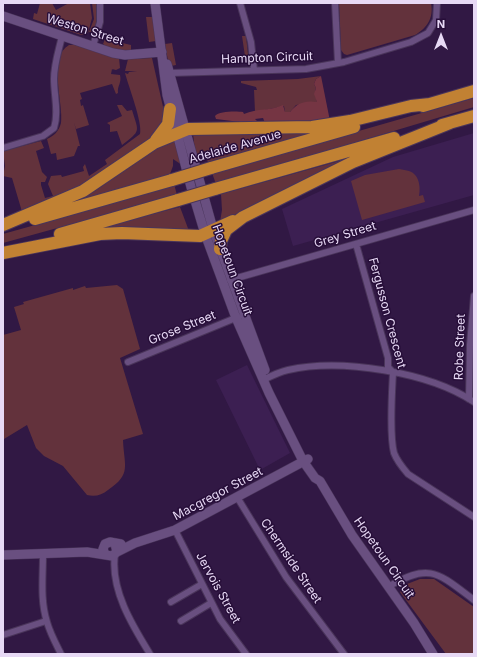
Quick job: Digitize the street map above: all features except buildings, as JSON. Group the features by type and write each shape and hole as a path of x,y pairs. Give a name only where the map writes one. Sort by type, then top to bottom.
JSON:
{"highway":[{"name":"Adelaide Avenue","path":"3,226 172,180 474,91"},
{"path":"3,226 83,191 147,148 181,132 198,128 312,127 411,106 430,104"},
{"path":"147,148 161,135 167,126 171,117 170,109"},
{"path":"3,253 100,234 133,233 193,236 209,232 243,217 353,162 474,116"},
{"path":"3,249 178,200 333,154 450,124"},
{"path":"220,249 226,230 243,217"}],"main road":[{"name":"Hopetoun Circuit","path":"155,3 162,52 167,74 181,132 209,232 226,281 266,379 315,478 320,481 352,535 414,622 430,652"},
{"name":"Weston Street","path":"3,16 125,55 162,52"},
{"name":"Hopetoun Circuit","path":"167,74 170,109 181,132"},
{"name":"Hopetoun Circuit","path":"209,232 220,249 226,281"},
{"name":"Macgregor Street","path":"3,555 110,551 175,530 306,459"}],"street":[{"path":"93,46 100,22 100,3"},
{"path":"240,3 251,42 254,70"},
{"path":"335,3 338,63"},
{"name":"Hampton Circuit","path":"167,74 312,69 338,63 411,42 428,33 436,20 437,3"},
{"path":"3,148 43,136 54,128 56,114 54,77 62,36"},
{"name":"Grey Street","path":"226,281 474,211"},
{"name":"Fergusson Crescent","path":"356,244 388,358 388,367 393,372 393,446 395,454 401,466 416,480 474,517"},
{"name":"Robe Street","path":"471,400 470,345 474,296"},
{"name":"Grose Street","path":"128,362 240,317"},
{"path":"266,379 297,368 332,366 393,372 421,378 471,400"},
{"name":"Chermside Street","path":"237,497 286,577 344,654"},
{"name":"Jervois Street","path":"175,530 220,619 246,654"},
{"path":"110,551 122,602 150,654"},
{"path":"43,554 42,596 46,621 61,654"},
{"path":"388,587 407,576 418,573 429,573 440,576 474,600"},
{"path":"171,602 202,584"},
{"path":"181,621 211,603"},
{"path":"3,635 46,621"}],"shaded area":[{"path":"40,3 52,3 56,10 69,3 90,3 92,18 88,33 81,35 33,19 34,13 37,14"},
{"path":"92,3 97,3 98,11 97,22 93,33 89,32 94,19"},
{"path":"339,3 431,3 432,8 429,22 415,35 347,55 341,50"},
{"path":"146,17 153,17 156,41 149,42"},
{"path":"242,36 246,36 249,63 246,63"},
{"path":"105,39 131,45 131,52 109,48 103,44"},
{"path":"172,43 176,65 171,66 168,61 165,44"},
{"path":"69,45 75,45 119,58 120,68 116,70 112,69 111,74 120,75 120,80 118,93 116,94 112,84 80,93 82,99 80,100 81,106 83,105 89,125 76,129 74,122 80,146 78,146 74,156 57,160 56,153 51,154 47,139 56,133 61,123 58,81 59,60 62,51"},
{"path":"152,58 166,120 162,129 101,175 23,215 12,178 3,176 5,166 3,151 41,141 44,148 36,151 42,172 47,177 45,182 41,182 45,198 53,196 48,184 51,176 61,175 62,177 84,171 83,167 85,164 89,176 107,164 105,160 140,134 137,113 125,73 128,74 129,72 137,71 125,71 128,59"},
{"path":"321,76 316,79 314,84 316,88 315,91 317,102 296,105 290,112 285,112 284,106 255,112 254,90 257,90 256,87 241,83 241,81 298,79"},
{"path":"321,76 330,121 265,123 263,118 255,119 258,122 256,124 216,119 215,116 217,114 224,112 243,112 244,114 283,105 285,112 290,112 295,106 302,103 309,101 317,102 314,94 316,88 314,84 316,79"},
{"path":"474,98 474,107 216,184 212,173"},
{"path":"117,105 122,105 127,111 132,110 137,127 137,130 133,136 122,145 117,131 110,132 110,125 107,123 122,116"},
{"path":"330,128 208,162 204,151 197,156 195,152 193,133"},
{"path":"474,133 474,195 293,246 282,209 393,157"},
{"path":"174,139 182,165 173,159 173,166 170,174 69,204 135,160"},
{"path":"350,158 220,222 222,210 221,194"},
{"path":"399,169 409,171 415,175 420,189 419,196 423,195 425,202 362,220 351,181 365,175"},
{"path":"174,184 177,195 3,243 3,234 135,197"},
{"path":"180,207 189,231 101,233 100,227"},
{"path":"117,285 123,289 140,349 120,358 143,434 123,440 125,469 121,479 103,493 96,496 90,496 87,495 63,466 44,456 36,448 27,425 4,439 3,335 21,330 14,307 24,304 23,302 73,288 73,290 85,286 86,288"},
{"path":"247,365 290,453 260,470 216,380"},
{"path":"420,579 434,579 474,607 474,654 446,654 400,592 407,584"}]}
